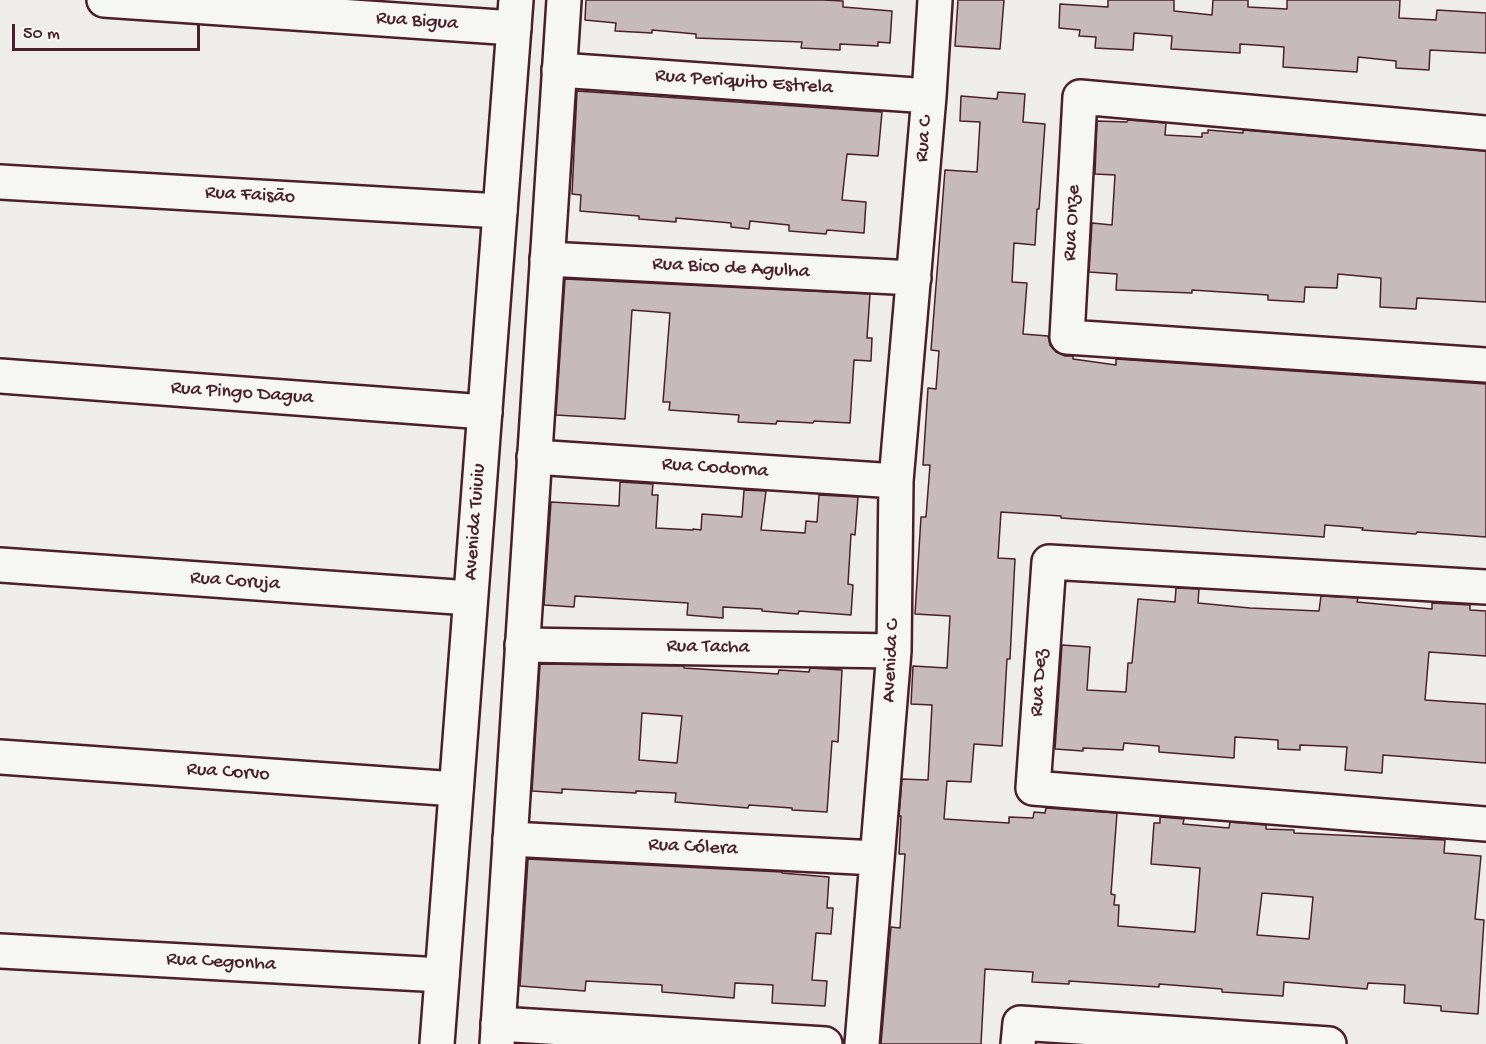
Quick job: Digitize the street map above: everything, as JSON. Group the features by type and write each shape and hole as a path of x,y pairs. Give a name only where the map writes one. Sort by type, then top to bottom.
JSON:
{"street":[{"name":"Rua Bigua","path":"104,0 515,14"},
{"path":"564,0 497,1034 825,1044"},
{"name":"Rua C","path":"914,279 935,0"},
{"name":"Avenida Tuiuiu","path":"437,1044 515,14"},
{"name":"Rua Periquito Estrela","path":"560,70 929,96"},
{"name":"Rua Onze","path":"1486,133 1080,98 1067,337 1486,365"},
{"path":"504,155 554,160"},
{"name":"Rua Faisão","path":"0,182 500,211"},
{"name":"Rua Bico de Agulha","path":"547,259 914,279"},
{"name":"Avenida C","path":"862,1044 894,651 896,481 914,279"},
{"name":"Rua Pingo Dagua","path":"0,376 485,412"},
{"name":"Rua Codorna","path":"534,457 896,481"},
{"name":"Rua Dez","path":"1486,587 1048,562 1033,788 1486,824"},
{"name":"Rua Coruja","path":"0,565 470,598"},
{"name":"Rua Tacha","path":"522,645 894,651"},
{"name":"Rua Corvo","path":"0,757 456,789"},
{"name":"Rua Cólera","path":"510,839 876,858"},
{"name":"Rua Cegonha","path":"0,951 442,975"},
{"path":"1018,1044 1020,1023 1329,1044"}],"building":[{"path":"586,0 843,1 843,7 892,11 890,43 878,42 878,46 840,44 840,50 801,48 802,42 696,38 696,34 652,30 652,33 615,31 616,23 585,20"},
{"path":"958,0 1004,0 1000,49 955,46"},
{"path":"1108,0 1174,0 1174,11 1212,15 1213,0 1248,0 1248,7 1287,9 1287,0 1400,0 1399,18 1436,20 1437,10 1486,13 1486,53 1430,50 1429,70 1396,68 1396,61 1358,57 1357,72 1283,67 1284,47 1240,44 1240,53 1171,49 1172,36 1134,33 1133,50 1095,48 1096,37 1079,36 1080,30 1059,28 1060,4 1108,7"},
{"path":"577,91 882,112 878,156 847,154 842,200 866,202 864,233 827,230 826,234 789,231 789,225 750,221 749,229 731,227 731,223 676,218 676,222 580,211 581,195 572,194"},
{"path":"998,92 1025,94 1023,122 1045,124 1035,245 1014,243 1012,282 1027,283 1023,334 1048,336 1050,345 1056,352 1065,356 1073,356 1073,359 1116,365 1116,359 1486,384 1486,537 1362,530 1363,528 1325,525 1324,537 1001,512 998,558 1015,559 1010,659 1007,659 1002,746 974,744 971,782 947,781 944,819 1009,823 1009,817 1033,818 1034,812 1045,813 1046,808 1117,813 1111,894 1115,895 1114,905 1119,905 1118,926 1195,932 1200,868 1151,864 1154,823 1160,823 1160,817 1184,819 1183,824 1229,828 1230,822 1266,825 1266,829 1294,830 1294,833 1445,840 1444,853 1481,856 1475,919 1484,920 1478,1014 1441,1011 1441,1006 1404,1003 1405,985 1368,983 1367,989 1284,982 1283,996 1222,992 1222,989 1159,984 1159,987 1069,981 1069,984 1032,982 1033,972 985,969 981,1044 881,1044 891,927 900,928 905,854 899,854 902,779 928,780 932,705 911,704 913,666 947,668 950,616 915,614 921,517 926,517 930,465 923,465 928,388 936,389 939,351 931,350 945,170 977,172 980,122 960,121 961,96 997,99","holes":["1262,893 1313,897 1309,939 1257,935"]},
{"path":"1128,120 1166,123 1165,135 1202,137 1202,133 1208,133 1208,130 1243,133 1243,130 1486,151 1486,302 1417,298 1416,309 1380,307 1381,278 1338,274 1337,288 1305,287 1304,302 1268,300 1268,295 1192,290 1192,293 1116,290 1117,274 1089,272 1092,223 1112,225 1115,175 1095,174 1097,121 1127,122"},
{"path":"565,279 870,294 867,338 872,338 871,361 854,360 850,423 738,422 739,415 669,410 670,402 663,402 670,313 632,310 625,419 556,415"},
{"path":"620,482 653,484 652,495 658,495 656,528 701,530 702,514 742,517 744,490 766,491 761,530 805,533 806,521 817,522 819,495 858,497 855,535 851,534 848,584 853,585 851,615 799,611 798,614 723,607 723,618 687,615 688,603 575,596 574,607 544,605 551,502 619,506"},
{"path":"1176,588 1199,589 1198,603 1250,608 1319,611 1321,596 1358,598 1357,602 1432,609 1432,603 1470,605 1470,610 1486,611 1486,656 1429,652 1425,700 1486,704 1486,763 1383,755 1382,773 1345,770 1347,747 1300,745 1300,750 1278,749 1278,740 1235,737 1234,758 1159,752 1159,746 1124,743 1123,750 1055,749 1062,645 1090,647 1087,690 1126,692 1128,663 1132,663 1138,599 1175,602"},
{"path":"540,664 684,666 684,668 778,674 779,670 809,672 810,668 842,670 838,742 832,741 827,812 749,805 748,808 675,802 676,793 562,789 562,793 532,791","holes":["642,713 682,716 677,763 639,760"]},
{"path":"528,859 782,872 829,877 827,908 833,908 831,934 816,933 812,980 827,981 825,1006 772,1003 773,985 735,983 734,998 662,992 662,985 586,981 585,991 520,986"}]}
